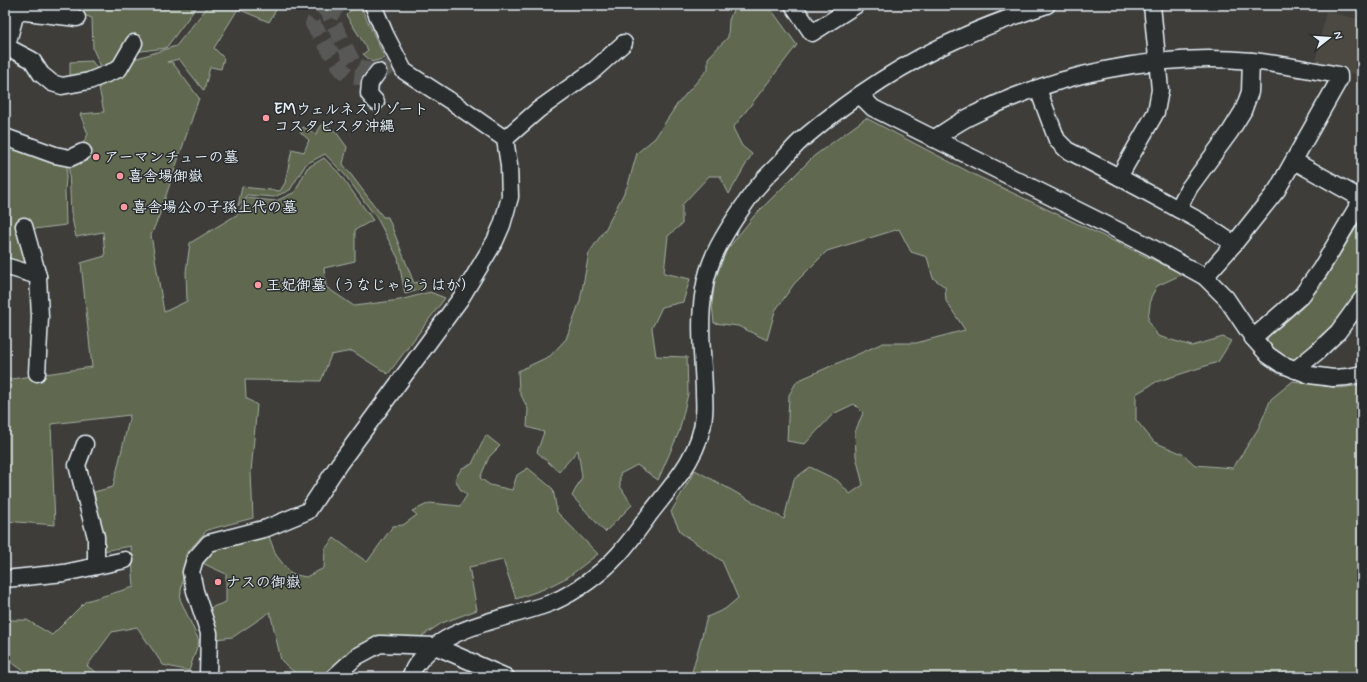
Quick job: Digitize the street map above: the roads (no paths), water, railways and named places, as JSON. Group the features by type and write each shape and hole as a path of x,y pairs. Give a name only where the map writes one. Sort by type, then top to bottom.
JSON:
{"street":[{"path":"208,677 209,633 190,572 195,559 209,543 267,528 308,511 339,464 461,298 495,241 502,225 510,197 509,165 506,139 404,71 385,34 373,5"},
{"path":"793,5 812,33 856,5"},
{"path":"410,677 417,664 434,646 454,634 555,601 586,584 617,556 672,486 690,460 700,435 704,416 701,329 703,291 708,266 732,223 760,183 804,138 860,95 916,60 958,39 1009,18 1047,5"},
{"path":"1119,177 1156,112 1160,90 1152,5"},
{"path":"77,18 18,8 6,49 32,60 41,74 52,83 62,86 90,81 119,69 134,43"},
{"path":"506,139 538,110 594,70 624,43"},
{"path":"933,139 968,117 1013,97 1086,74 1157,62 1202,59 1251,61 1339,75 1339,80 1277,190 1234,244 1204,277"},
{"path":"1178,209 1189,188 1230,132 1243,111 1250,92 1251,61"},
{"path":"376,102 369,94 370,82 378,72"},
{"path":"1038,89 1056,140 1067,150 1079,158 1119,177 1178,209 1234,244"},
{"path":"860,95 873,108 1149,246 1204,277 1226,298 1253,338 1268,355 1281,364 1310,375 1333,378 1362,374"},
{"path":"5,138 55,155 70,158 83,152"},
{"path":"1253,338 1302,295 1320,270 1362,199 1294,161"},
{"path":"24,226 38,276 40,318 36,373"},
{"path":"5,266 38,276"},
{"path":"1295,370 1338,332 1362,299"},
{"path":"85,444 77,465 96,537 96,566"},
{"path":"5,579 64,573 125,560"},
{"path":"334,677 356,657 380,644 434,646 506,677"}],"tunnel":[{"path":"332,5 321,13 313,24 342,70 349,76 359,77 372,75 399,62"},
{"path":"338,5 330,16 353,63 364,69 376,72"}],"place":[{"name":"EMウェルネスリゾート コスタビスタ沖縄","path":"266,118"},
{"name":"アーマンチューの墓","path":"96,157"},
{"name":"喜舎場御嶽","path":"120,176"},
{"name":"喜舎場公の子孫上代の墓","path":"124,207"},
{"name":"王妃御墓（うなじゃらうはか）","path":"258,285"},
{"name":"ナスの御嶽","path":"218,582"}]}
